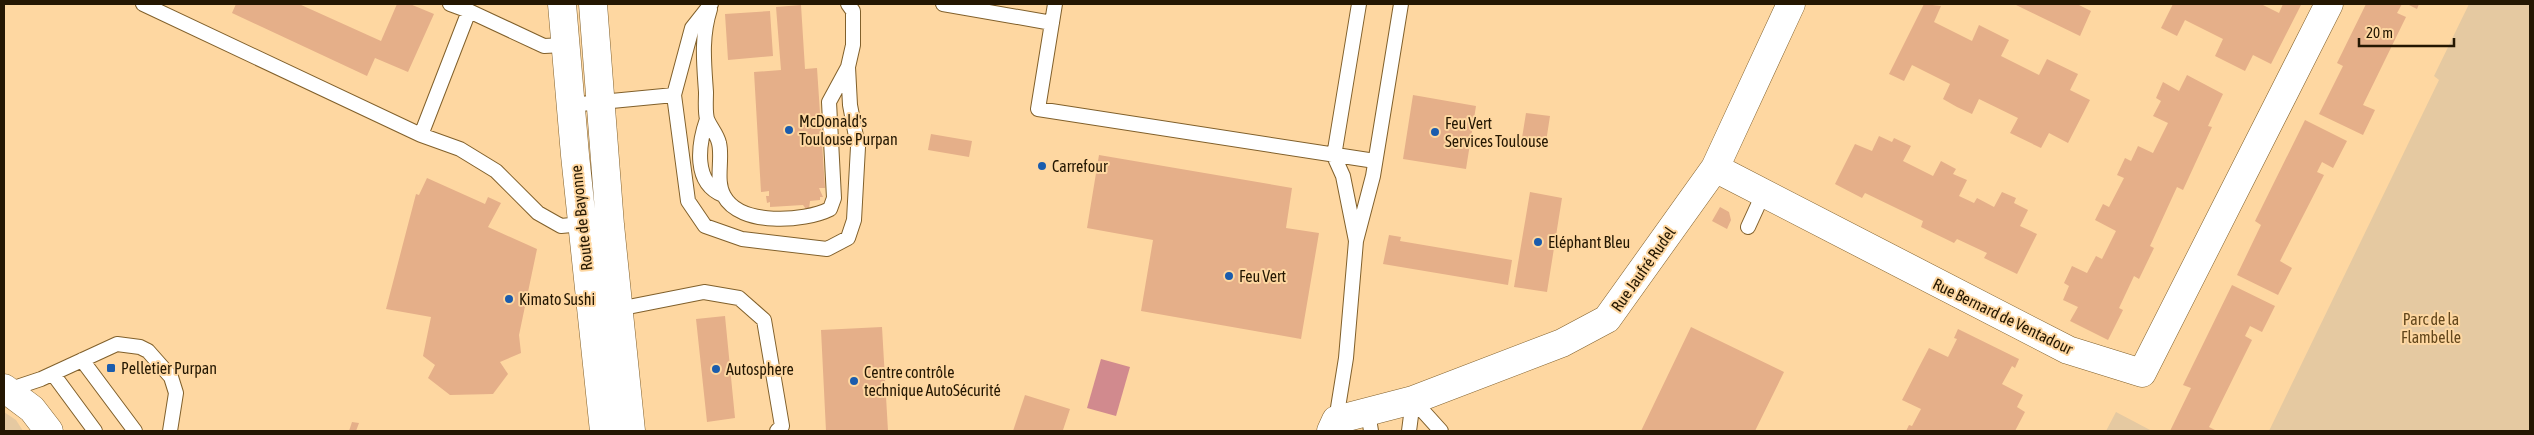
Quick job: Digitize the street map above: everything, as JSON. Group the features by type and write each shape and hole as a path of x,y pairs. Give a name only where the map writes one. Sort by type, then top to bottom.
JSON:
{"street":[{"name":"Route de Bayonne","path":"562,4 564,45 604,431"},
{"name":"Route de Bayonne","path":"593,4 618,309 631,431"},
{"name":"Rue Jaufré Rudel","path":"1334,426 1369,421 1413,400 1562,343 1607,319 1714,168 1791,4"},
{"name":"Rue Bernard de Ventadour","path":"1714,168 1764,192 1949,290 2068,350 2142,373 2278,107 2328,4"},
{"path":"6,389 32,409 49,431"}],"lane":[{"path":"143,4 421,135 460,150 496,171 538,213 561,226 582,224"},
{"path":"450,4 544,46 564,45"},
{"path":"712,4 692,28 674,95 688,201 705,226 742,239 827,248 848,238 854,220 858,147 850,105 848,67"},
{"path":"712,4 704,28 703,47 708,119 700,138 703,180 712,191 723,195 734,208 755,217 776,219 810,216 830,209 834,198 829,102 848,67 853,45 853,10 848,4"},
{"path":"943,4 1052,23"},
{"path":"1055,4 1038,109 1375,161"},
{"path":"1356,241 1343,176 1334,156 1359,4"},
{"path":"1334,426 1346,358 1356,241 1375,161 1401,4"},
{"path":"421,135 469,11"},
{"path":"570,105 674,95"},
{"path":"1748,227 1764,192"},
{"path":"618,309 704,292 740,298 764,320 782,426 777,431"},
{"path":"6,389 47,376 117,344 140,347 148,351 171,378 176,393 170,431"},
{"path":"82,360 135,431"},
{"path":"47,376 72,400 95,431"},
{"path":"1410,431 1413,400"},
{"path":"1413,400 1441,431"}],"green space":[{"name":"Parc de la Flambelle","path":"2469,4 2530,4 2530,431 2269,431 2439,80 2434,76"},
{"path":"4,412 16,420 23,431 4,431"},
{"path":"2116,412 2152,431 2106,431"}],"shaded area":[{"path":"1101,359 1130,367 1116,416 1087,408"}],"building":[{"path":"236,4 299,4 381,41 397,4 410,4 434,14 408,72 375,58 367,76 232,13"},
{"path":"1924,4 1941,6 1934,22 1972,41 1979,25 2009,40 2001,56 2039,75 2047,59 2078,74 2070,90 2090,100 2068,143 2049,133 2041,148 2010,133 2018,118 1979,99 1972,114 1957,107 1943,99 1950,84 1912,65 1904,81 1889,74"},
{"path":"2014,4 2077,4 2091,11 2080,36"},
{"path":"2173,4 2261,4 2279,13 2283,4 2301,5 2271,64 2253,55 2245,71 2215,56 2223,39 2185,20 2177,36 2161,28"},
{"path":"2366,4 2402,4 2397,13 2406,17 2363,105 2375,110 2363,135 2319,114 2343,66 2337,63"},
{"path":"2407,4 2419,4 2417,9"},
{"name":"McDonald's Toulouse Purpan","path":"801,5 805,69 817,68 825,188 819,188 823,197 820,197 820,200 810,201 809,209 806,209 803,205 770,207 770,202 767,203 766,196 769,196 769,191 761,192 754,72 781,70 776,7"},
{"path":"770,11 773,56 728,60 725,14"},
{"path":"2187,75 2223,94 2208,126 2212,127 2183,190 2177,187 2150,246 2154,248 2139,279 2134,276 2119,308 2123,310 2108,340 2070,321 2078,307 2063,300 2069,286 2064,283 2072,266 2087,273 2096,256 2102,259 2116,231 2095,220 2103,204 2109,207 2124,178 2117,175 2125,158 2131,161 2138,146 2153,153 2168,123 2153,116 2161,101 2156,98 2163,82 2179,91"},
{"path":"1413,95 1476,106 1466,169 1403,159"},
{"path":"1526,113 1550,116 1546,142 1522,138"},
{"path":"2305,120 2347,141 2333,168 2322,162 2317,172 2324,175 2280,261 2292,268 2278,295 2237,275 2261,225 2255,221"},
{"path":"931,134 972,141 969,157 928,150"},
{"path":"1879,136 1892,142 1894,138 1911,146 1903,161 1933,176 1941,161 1956,169 1953,174 1967,180 1959,196 1974,203 1977,198 1994,207 2002,192 2016,198 2014,203 2028,210 2020,226 2037,234 2017,274 1984,258 1987,253 1957,239 1954,243 1921,227 1923,221 1865,193 1862,198 1835,184 1855,144 1872,151"},
{"name":"Feu Vert","path":"1099,155 1292,188 1286,228 1319,233 1301,339 1141,311 1153,240 1087,228"},
{"path":"427,178 485,204 488,197 501,203 488,227 537,249 519,335 521,353 500,362 508,374 493,394 450,395 428,378 435,365 423,356 431,317 386,309 416,194 419,195"},
{"name":"Eléphant Bleu","path":"1530,192 1562,198 1547,292 1514,287"},
{"path":"1720,207 1729,212 1731,220 1727,229 1712,221"},
{"path":"1389,235 1401,237 1400,241 1512,260 1508,285 1383,264"},
{"path":"2232,285 2275,306 2262,332 2250,326 2245,336 2252,340 2209,427 2217,431 2170,431 2191,388 2183,385"},
{"name":"Autosphere","path":"725,316 735,418 707,422 696,319"},
{"name":"Centre contrôle technique AutoSécurité","path":"882,327 888,431 826,431 821,330"},
{"path":"1691,327 1784,372 1755,431 1641,431"},
{"path":"1958,329 2019,359 2015,368 2012,366 2002,384 2023,395 2017,407 2025,412 2015,431 1906,431 1909,425 1912,426 1921,409 1902,400 1929,348 1948,357 1957,339 1954,338"},
{"path":"1025,395 1070,409 1063,430 1067,431 1013,431"},
{"path":"352,422 359,423 356,431 349,431"}],"place":[{"name":"McDonald's Toulouse Purpan","path":"789,130"},
{"name":"Feu Vert Services Toulouse","path":"1435,132"},
{"name":"Carrefour","path":"1042,166"},
{"name":"Eléphant Bleu","path":"1538,242"},
{"name":"Feu Vert","path":"1229,276"},
{"name":"Kimato Sushi","path":"509,299"},
{"name":"Pelletier Purpan","path":"111,368"},
{"name":"Autosphere","path":"716,369"},
{"name":"Centre contrôle technique AutoSécurité","path":"854,381"}]}
